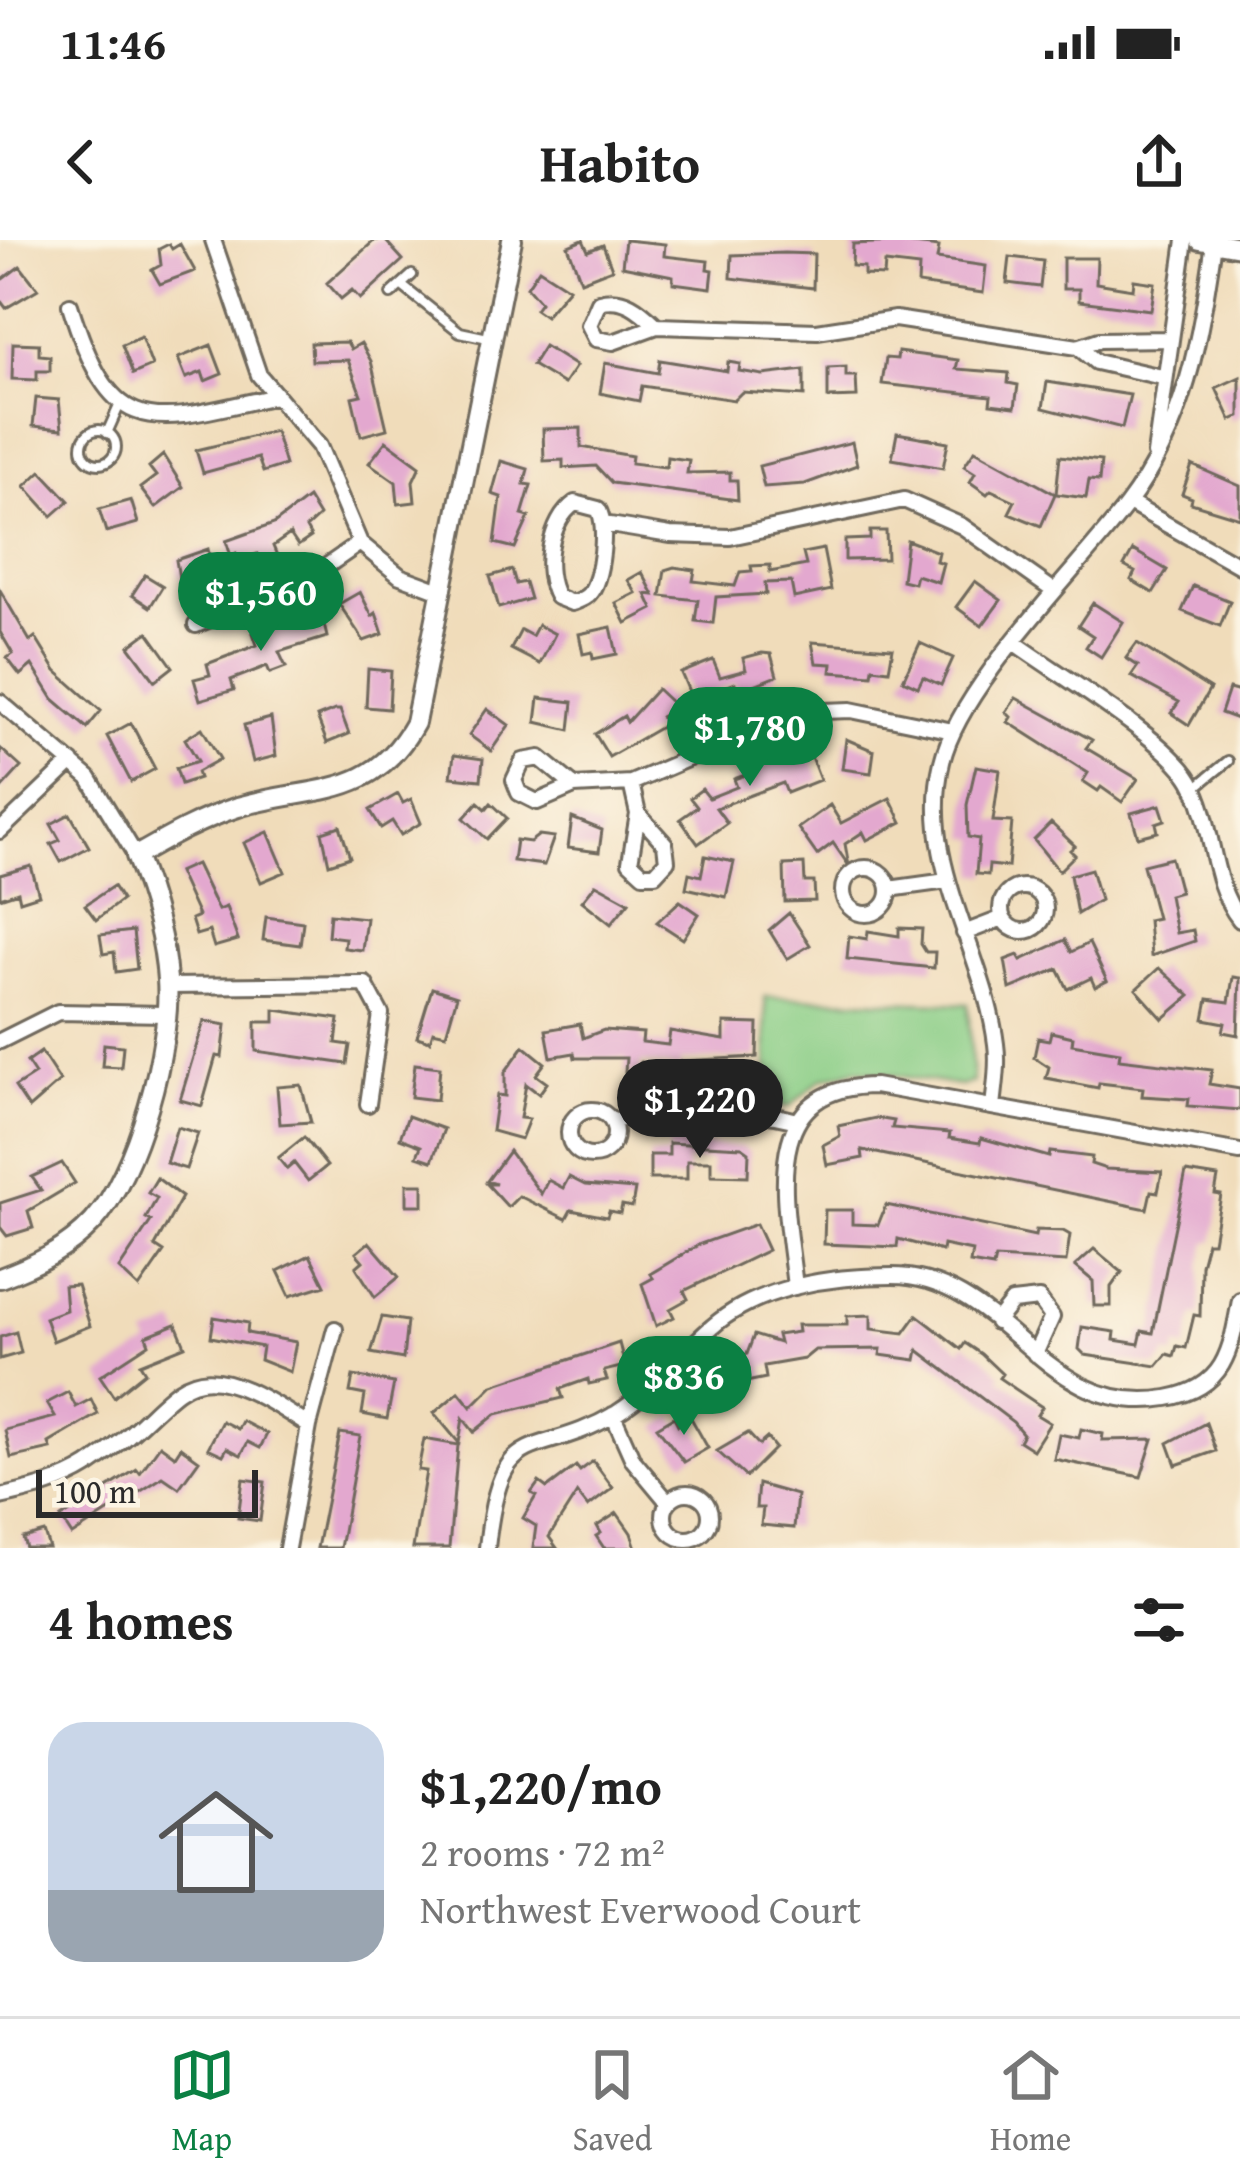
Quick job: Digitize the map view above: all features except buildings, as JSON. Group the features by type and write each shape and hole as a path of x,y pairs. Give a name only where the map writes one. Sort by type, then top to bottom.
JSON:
{"street":[{"path":"213,240 251,358 333,470 360,543 383,566 443,592"},
{"path":"136,856 208,818 345,786 382,767 415,723 512,240"},
{"path":"1155,454 1162,376 1185,240"},
{"path":"993,1107 996,1045 947,880 936,795 953,731 1054,591 1129,503 1178,421 1195,362 1207,241 1240,247"},
{"path":"657,326 631,304 614,299 599,302 590,317 592,334 603,341 657,326 817,331 875,320 916,320 1078,346 1100,340 1168,339"},
{"path":"70,304 100,385 120,404 146,416 174,418 276,396"},
{"path":"1078,346 1096,362 1162,376"},
{"path":"1165,357 1195,362"},
{"path":"604,524 670,535 730,536 904,500 962,526 1054,591"},
{"path":"574,503 591,505 604,516 604,524 589,595 563,601 548,571 562,515 574,503"},
{"path":"1129,503 1240,566"},
{"path":"196,625 308,580 360,543"},
{"path":"1016,643 1161,748 1194,788 1226,900 1240,920"},
{"path":"0,702 72,762 106,800 136,856 158,918 168,986 166,1014 133,1150 108,1203 52,1256 0,1278"},
{"path":"574,786 631,783 796,712 851,710 953,731"},
{"path":"0,831 72,762"},
{"path":"631,783 638,814"},
{"path":"889,889 947,880"},
{"path":"964,933 1003,918"},
{"path":"168,986 365,984 381,1014 368,1104"},
{"path":"0,1041 58,1012 166,1014"},
{"path":"795,1287 784,1160 798,1121 833,1091 855,1086 1240,1152"},
{"path":"612,1122 642,1114 700,1112 752,1112 798,1121"},
{"path":"487,1548 499,1481 507,1465 530,1444 613,1415 663,1379 734,1310 795,1287 911,1278 951,1289 1099,1396 1144,1401 1200,1388 1228,1362 1240,1300"},
{"path":"996,1322 1012,1302 1040,1299 1052,1317 1035,1354"},
{"path":"286,1548 309,1426 335,1329"},
{"path":"0,1498 70,1476 111,1448 170,1394 202,1380 250,1390 309,1426"},
{"path":"613,1415 633,1460 668,1502"}],"lane":[{"path":"391,294 412,275"},
{"path":"401,285 460,332 490,338"},
{"path":"107,433 97,430 84,439 83,455 91,462 107,462 115,453 107,433 120,404"},
{"path":"1194,788 1228,761"}],"green space":[{"path":"765,997 968,1004 973,1082 961,1086 857,1069 821,1079 789,1107 769,1102"}]}
